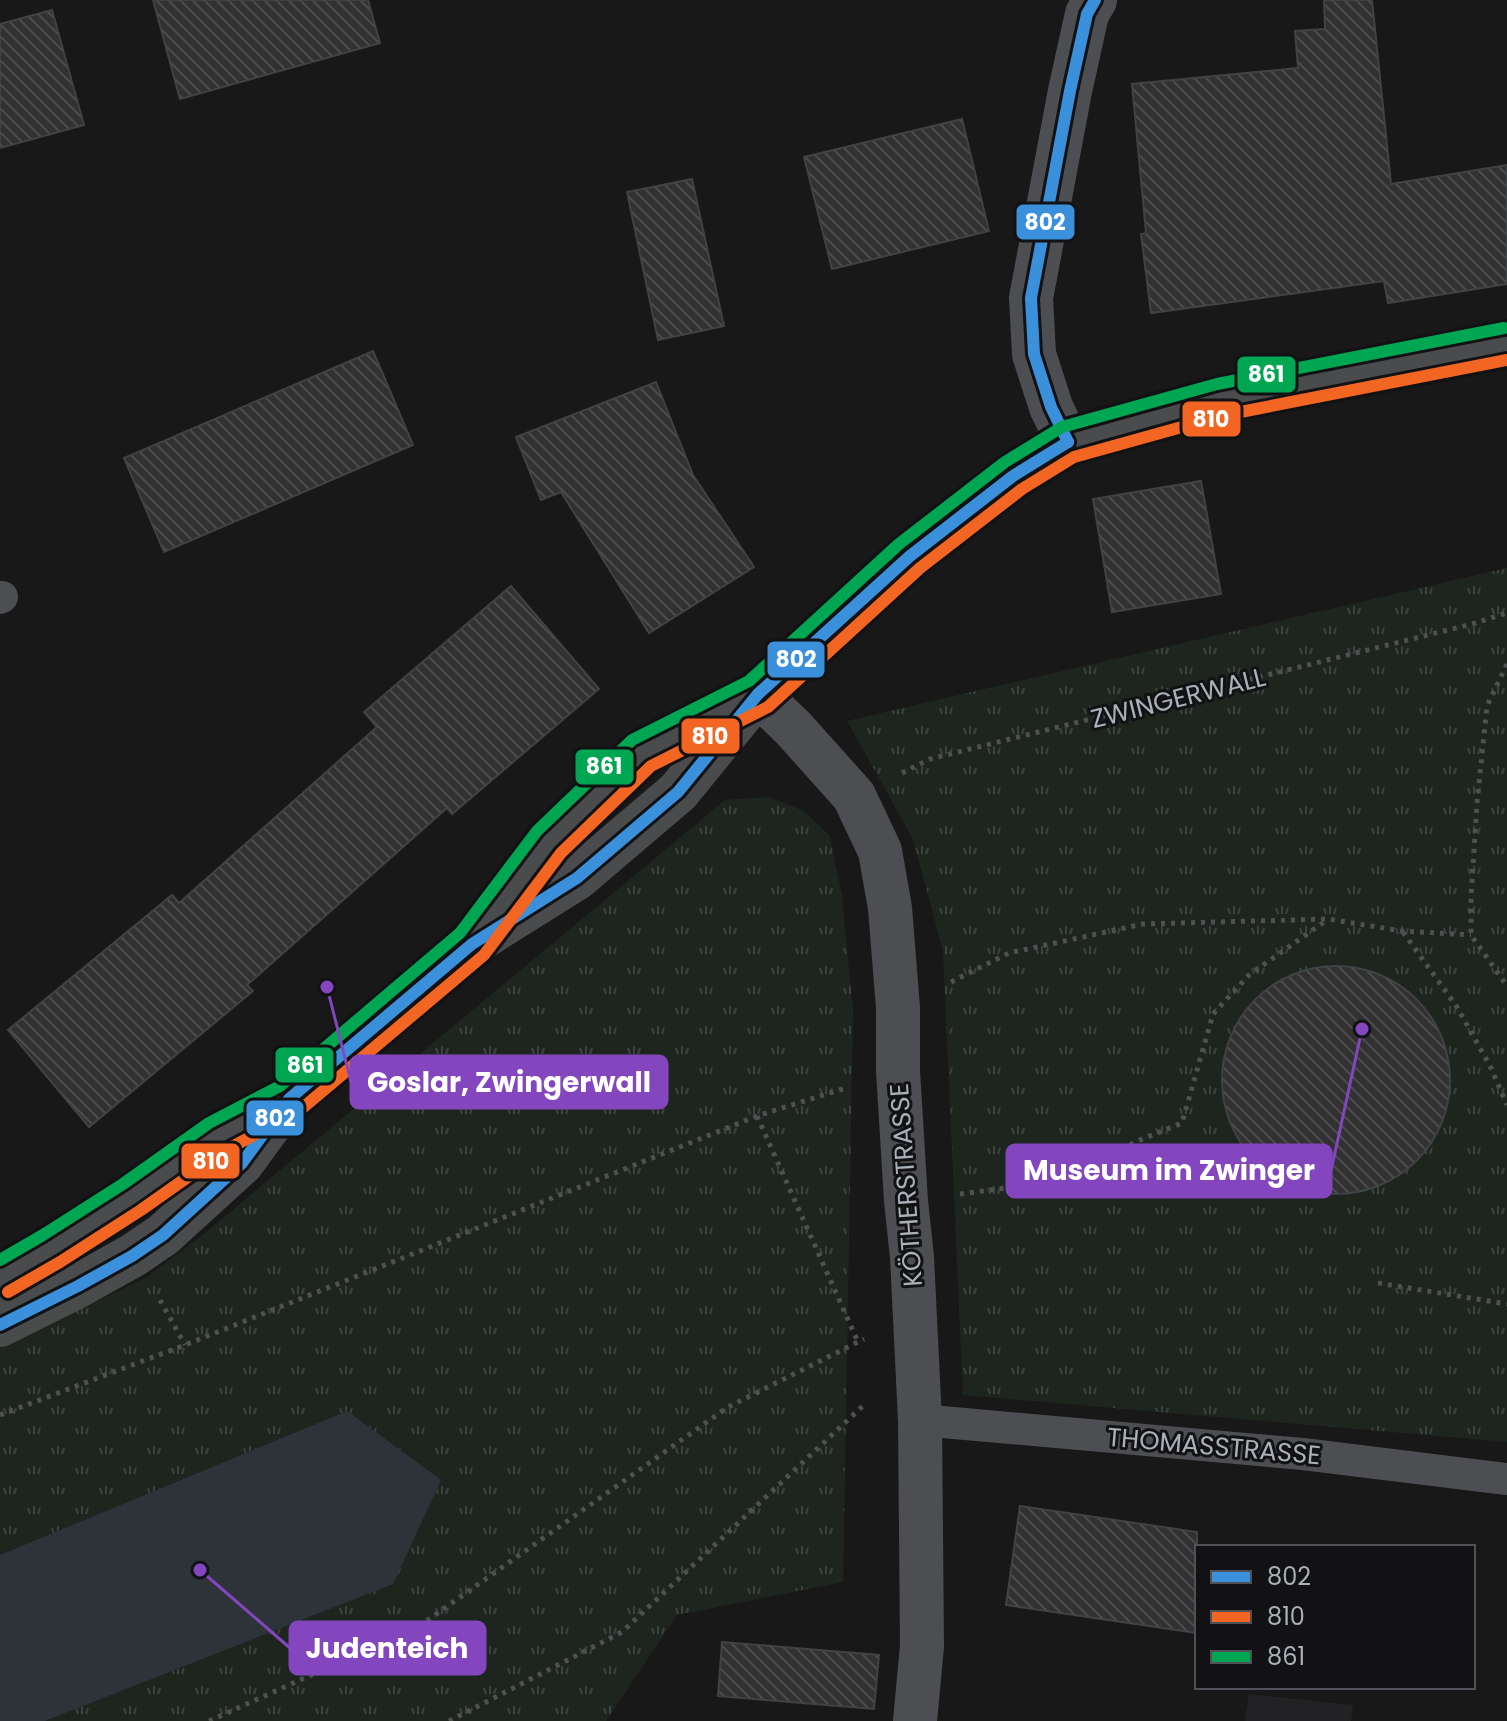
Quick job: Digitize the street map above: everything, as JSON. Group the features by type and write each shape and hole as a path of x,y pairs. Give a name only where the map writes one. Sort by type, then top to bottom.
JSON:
{"main road":[{"path":"0,1278 132,1197 218,1136 289,1099 472,944 577,878 678,792 758,694 910,556 1013,476 1068,442 1221,399 1507,344"},
{"path":"0,1325 92,1279 163,1235 242,1163 289,1099"}],"street":[{"path":"1068,442 1051,407 1034,354 1031,298 1070,91 1087,14 1095,0"},
{"name":"KÖTHERSTRASSE","path":"758,694 854,796 880,851 890,908 920,1420 922,1646 915,1721"}],"lane":[{"name":"THOMASSTRASSE","path":"920,1420 1303,1454 1507,1479"}],"path":[{"name":"ZWINGERWALL","path":"854,796 930,759 1507,613"},
{"path":"1507,664 1487,706 1471,898 1471,935 1507,986"},
{"path":"898,1008 1009,953 1143,924 1328,919 1402,931 1471,935"},
{"path":"906,1201 1066,1180 1135,1142 1182,1123 1213,1014 1249,975 1328,919"},
{"path":"1402,931 1457,1007 1491,1068 1507,1105"},
{"path":"0,1415 185,1345 757,1116 898,1071"},
{"path":"757,1116 858,1342"},
{"path":"1378,1283 1507,1304"},
{"path":"209,1721 418,1627 728,1407 858,1342 916,1334"},
{"path":"449,1721 622,1632 916,1334"}],"shaded area":[{"path":"347,1411 441,1480 393,1584 45,1721 0,1721 0,1555"},
{"path":"1249,1694 1353,1705 1351,1721 1245,1721"}],"green space":[{"path":"1507,568 1507,1442 963,1395 943,951 913,839 847,721"},
{"path":"769,797 804,811 830,836 842,897 853,1010 843,1582 677,1615 606,1721 45,1721 393,1584 347,1411 0,1555 0,1348 147,1277 200,1237 725,800"}],"building":[{"path":"153,0 368,0 380,43 180,99"},
{"path":"1324,0 1372,0 1391,184 1507,165 1507,284 1388,303 1384,281 1151,313 1141,234 1146,233 1132,84 1298,68 1295,31 1325,29"},
{"path":"52,10 84,125 0,148 0,24"},
{"path":"962,119 989,231 832,269 804,157"},
{"path":"692,179 724,326 658,340 627,192"},
{"path":"373,351 413,445 164,552 124,458"},
{"path":"656,382 693,475 754,567 649,633 561,492 541,500 516,437"},
{"path":"1201,481 1221,594 1112,612 1093,499"},
{"path":"511,586 599,689 452,814 447,808 247,985 253,991 89,1127 8,1030 172,895 179,903 377,727 364,712"},
{"path":"1336,966 1358,968 1380,975 1417,999 1441,1036 1448,1058 1448,1102 1441,1124 1417,1161 1380,1185 1358,1192 1336,1194 1314,1192 1292,1185 1255,1161 1231,1124 1224,1102 1222,1080 1224,1058 1231,1036 1255,999 1292,975 1314,968"},
{"path":"1020,1506 1197,1532 1195,1633 1006,1605"},
{"path":"722,1642 879,1655 874,1709 718,1696"}],"transit line":[{"name":"802","path":"1068,442 1051,407 1034,354 1031,298 1070,91 1087,14 1095,0"},
{"name":"861","path":"0,1260 123,1184 209,1123 280,1086 460,933 537,831 632,740 749,681 899,544 1005,462 1062,427 1217,384 1504,328"},
{"name":"810","path":"8,1292 141,1210 226,1150 299,1111 484,955 561,853 651,766 768,707 920,568 1022,489 1074,457 1225,415 1507,360"},
{"name":"802","path":"0,1325 78,1286 163,1235 242,1163 289,1099 472,944 577,878 678,792 758,694 910,556 1013,476 1068,442"}],"place":[{"name":"Goslar, Zwingerwall","path":"327,987"},
{"name":"Museum im Zwinger","path":"1362,1029"},
{"name":"Judenteich","path":"200,1570"}]}
